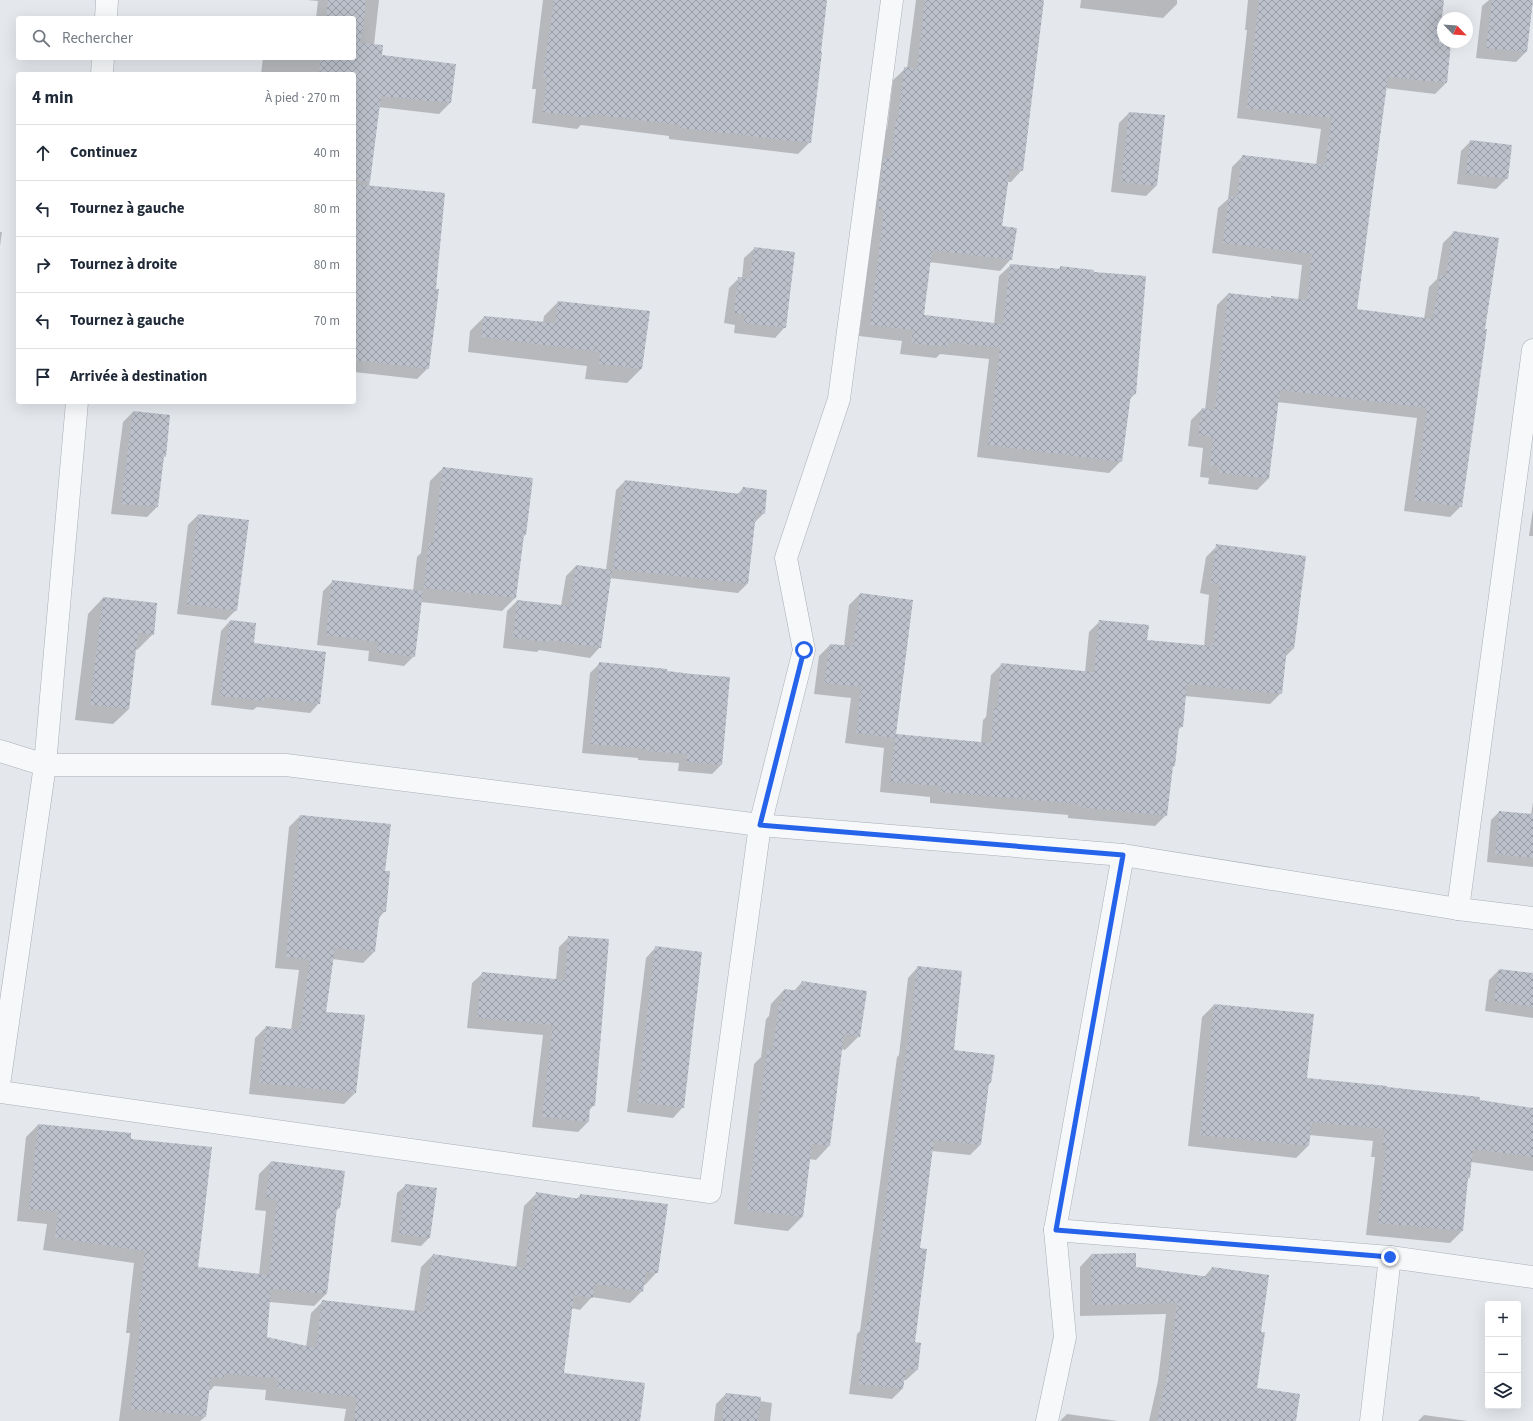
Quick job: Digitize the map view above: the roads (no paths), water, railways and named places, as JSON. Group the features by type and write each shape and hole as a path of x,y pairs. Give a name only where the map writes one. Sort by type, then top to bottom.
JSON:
{"street":[{"path":"106,16 107,0"},
{"path":"0,1092 710,1192 760,825 804,650 786,558 839,399 892,0"},
{"path":"102,72 103,60"},
{"path":"1458,909 1533,350"},
{"path":"0,1078 45,765 77,404"},
{"path":"0,751 45,765 286,765 760,825 1123,855 1458,909 1533,918"},
{"path":"1047,1421 1064,1337 1056,1230 1123,855"},
{"path":"1056,1230 1390,1257 1533,1277"},
{"path":"1371,1421 1390,1257"}]}
